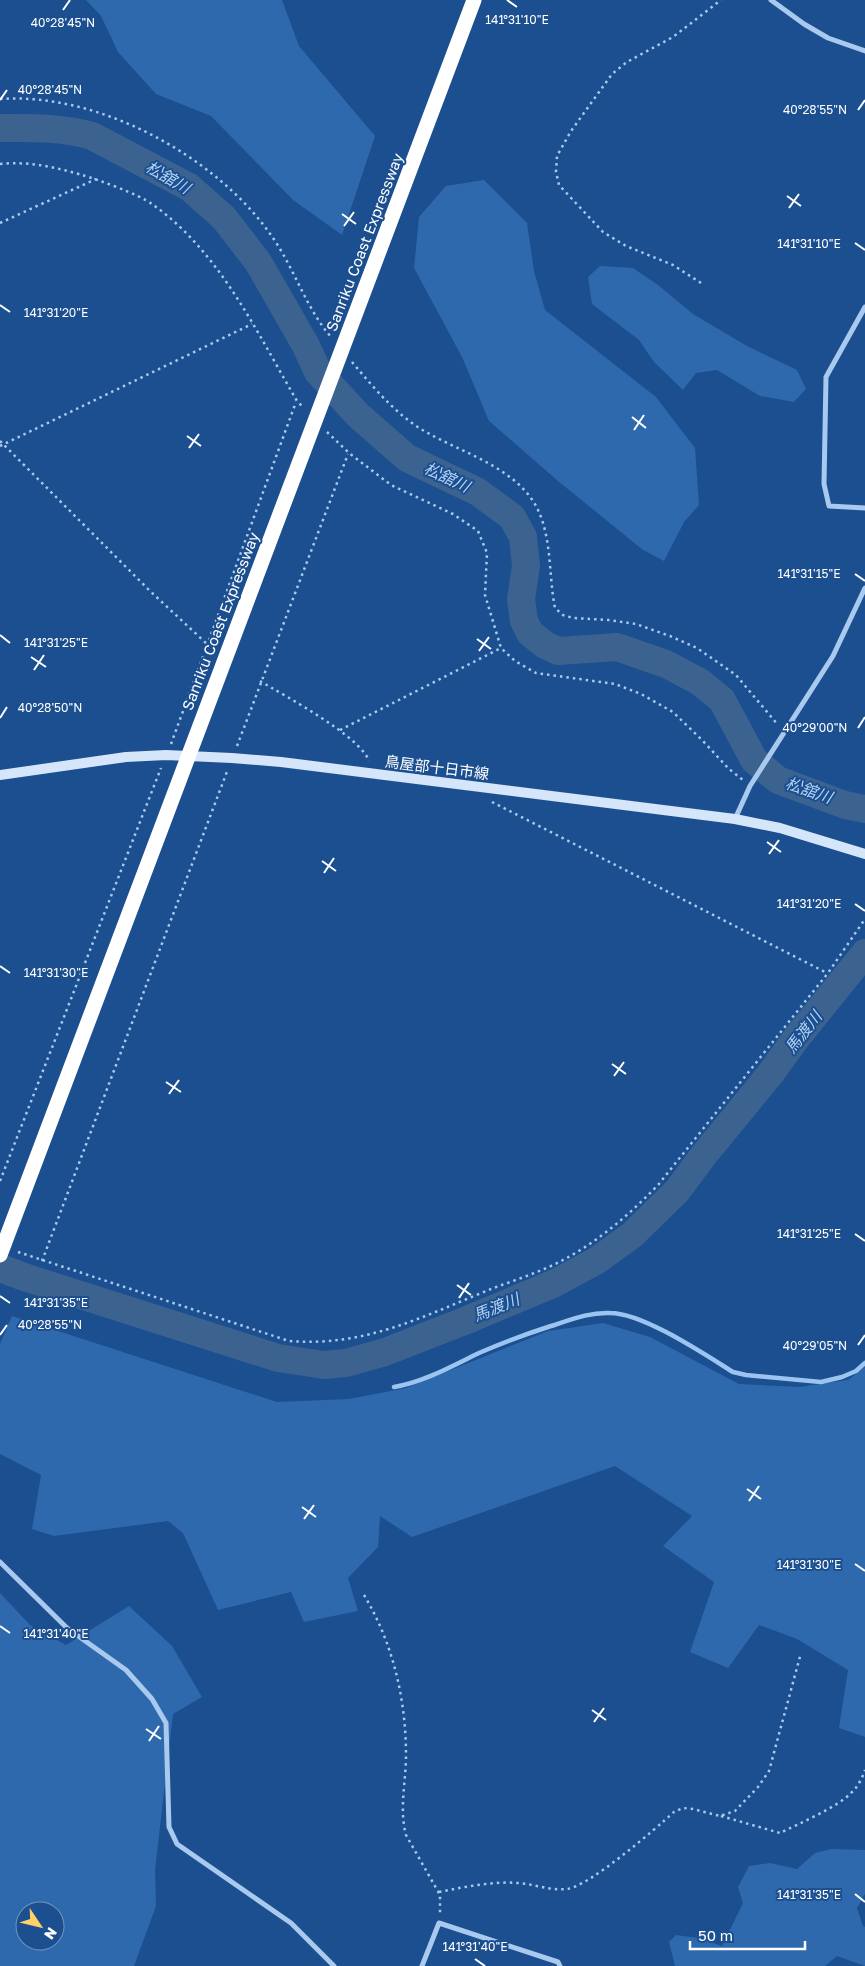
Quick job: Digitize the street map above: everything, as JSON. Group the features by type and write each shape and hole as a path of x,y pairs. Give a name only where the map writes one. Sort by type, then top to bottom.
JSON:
{"highway":[{"name":"Sanriku Coast Expressway","path":"0,1255 474,0"}],"main road":[{"name":"鳥屋部十日市線","path":"0,775 126,757 232,758 735,819 780,828 865,854"}],"street":[{"path":"771,0 804,24 828,38 865,51"},
{"path":"865,307 826,377 824,484 829,506 865,508"},
{"path":"735,819 752,784 834,656 865,588"},
{"path":"0,1562 66,1628 126,1670 152,1699 166,1722 169,1827 177,1844 291,1923 334,1966"},
{"path":"422,1966 439,1923 558,1962 560,1966"}],"path":[{"path":"701,283 673,265 626,246 603,232 559,185 556,172 558,156 571,131 612,74 627,62 673,37 721,0"},
{"path":"0,99 16,98 76,105 134,126 177,150 222,180 255,214 274,240 310,305 334,341"},
{"path":"0,164 52,166 96,179 151,203 192,237 226,281 297,401 166,756 0,1181"},
{"path":"0,223 96,179"},
{"path":"0,446 252,324"},
{"path":"347,357 403,417 425,432 488,464 517,483 534,502 544,525 555,608 563,615 574,618 636,624 697,648 736,675 785,733"},
{"path":"0,441 150,591 206,644"},
{"path":"42,1261 260,681 349,453 391,485 453,514 478,531 487,553 485,595 501,648 515,661 536,673 615,684 641,694 674,712 729,769 752,784"},
{"path":"340,730 501,648"},
{"path":"260,681 340,730 366,755 374,774"},
{"path":"491,801 828,973"},
{"path":"17,1252 289,1341 305,1343 347,1340 391,1330 563,1260 602,1235 636,1208 658,1185 828,973 865,919"},
{"path":"364,1595 380,1626 391,1654 400,1691 404,1718 406,1756 403,1824 406,1835 439,1892 441,1907 439,1923"},
{"path":"720,1816 735,1812 758,1788 769,1770 801,1653"},
{"path":"439,1892 500,1882 520,1883 556,1890 569,1889 587,1880 616,1860 674,1812 683,1808 780,1833 827,1809 851,1794 865,1770"}],"shaded area":[{"path":"86,0 282,0 299,46 375,136 342,235 293,200 211,116 156,94 118,52 101,16"},
{"path":"484,180 527,223 534,271 545,310 656,397 695,448 699,505 684,522 664,561 643,550 558,481 489,421 462,357 414,268 419,217 446,186"},
{"path":"600,266 633,268 658,285 693,314 747,346 797,370 806,389 794,402 760,396 717,370 696,373 683,390 654,362 639,340 592,304 588,277"},
{"path":"12,1316 277,1402 349,1399 406,1388 548,1331 603,1323 650,1337 739,1384 799,1387 848,1380 865,1367 865,1737 839,1728 848,1670 797,1639 759,1625 728,1668 690,1652 714,1582 663,1546 692,1516 615,1466 412,1537 380,1516 378,1547 348,1578 358,1611 304,1622 291,1592 218,1610 183,1533 168,1521 54,1536 32,1529 41,1475 0,1454 0,1344"},
{"path":"0,1593 30,1625 66,1645 129,1606 172,1646 202,1697 173,1714 155,1870 156,1906 134,1966 0,1966"},
{"path":"831,1849 865,1850 865,1894 857,1908 865,1927 865,1966 837,1956 825,1966 675,1966 669,1942 676,1935 699,1938 722,1946 743,1903 738,1887 749,1866 770,1863 797,1869 815,1853"}],"waterway":[{"name":"松舘川","path":"0,128 35,128 92,136 189,187 224,218 258,262 305,344 318,372 359,416 407,458 478,492 512,517 523,537 526,566 521,599 524,621 530,633 545,645 558,651 617,647 666,664 700,682 722,700 754,760 778,780 845,805 865,809"},
{"name":"馬渡川","path":"0,1268 278,1358 324,1365 346,1363 385,1352 555,1283 596,1261 632,1235 677,1191 865,953"},
{"path":"394,1387 427,1377 523,1335 580,1317 602,1313 624,1315 656,1327 690,1345 733,1372 746,1375 821,1382 842,1377 856,1371 865,1363"}]}
